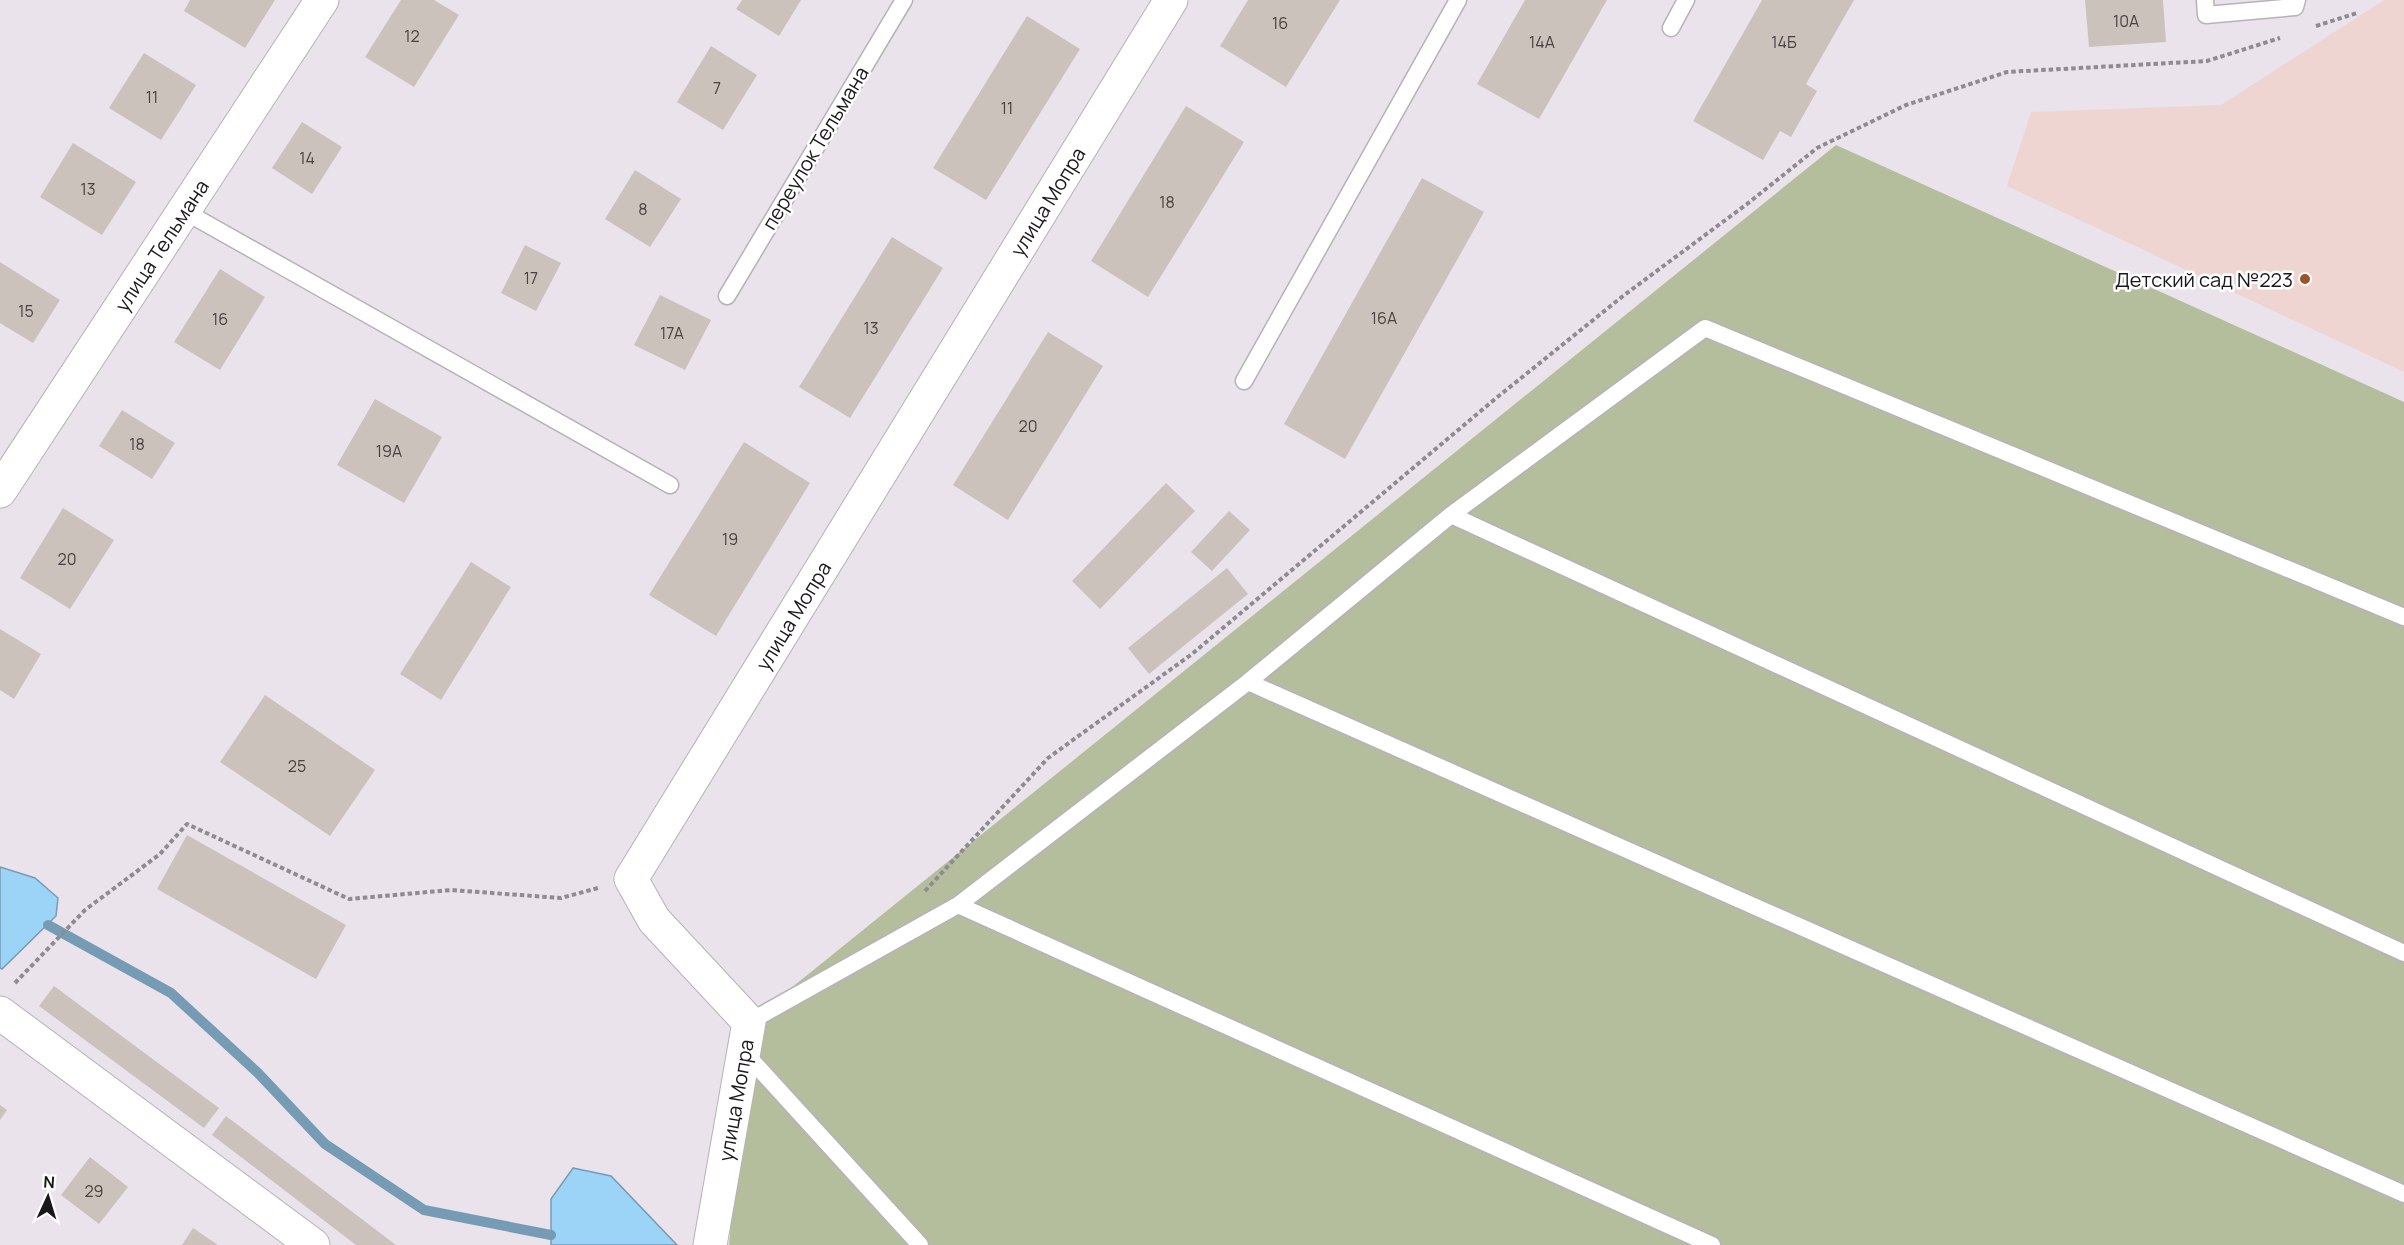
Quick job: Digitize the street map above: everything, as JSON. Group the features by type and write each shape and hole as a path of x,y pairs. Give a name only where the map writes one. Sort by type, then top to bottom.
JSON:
{"street":[{"name":"улица Тельмана","path":"0,491 322,0"},
{"name":"улица Мопра","path":"710,1245 746,1037 654,920 631,879 1171,0"},
{"path":"4,1002 313,1245"}],"lane":[{"name":"переулок Тельмана","path":"727,296 904,0"},
{"path":"1244,381 1458,0"},
{"path":"1671,28 1686,0"},
{"path":"2205,0 2206,15 2295,7 2297,0"},
{"path":"183,211 670,485"},
{"path":"920,1245 746,1037 958,905 1248,682 1451,515 1704,328 2404,618"},
{"path":"1451,515 2404,953"},
{"path":"1248,682 2404,1194"},
{"path":"958,905 1712,1245"}],"path":[{"path":"4,1002 85,910 160,854 187,824 350,898 452,890 561,898 631,879"}],"shaded area":[{"name":"Детский сад №223","path":"2384,0 2404,0 2404,372 2007,186 2031,112 2221,105"}],"green space":[{"path":"1836,145 2404,402 2404,1245 729,1245 749,1022"}],"water":[{"path":"0,867 35,878 58,898 56,916 2,969 0,968"},
{"path":"573,1168 611,1176 677,1245 551,1245 551,1199"}],"building":[{"path":"190,0 275,0 245,48 184,11"},
{"path":"401,0 434,0 459,15 414,87 365,57"},
{"path":"742,0 801,0 779,36 736,9"},
{"path":"1248,0 1340,0 1286,87 1220,46"},
{"path":"1525,0 1607,0 1539,119 1477,84"},
{"path":"1762,0 1854,0 1806,84 1817,91 1791,137 1780,131 1763,160 1693,121"},
{"path":"2085,0 2163,0 2166,42 2089,47"},
{"path":"1027,16 1080,49 986,200 933,168"},
{"path":"711,46 757,75 723,130 677,102"},
{"path":"144,53 196,85 161,140 109,108"},
{"path":"1186,106 1244,142 1148,297 1091,261"},
{"path":"302,122 342,147 312,194 272,168"},
{"path":"73,143 136,182 102,235 40,197"},
{"path":"635,170 681,199 650,247 605,219"},
{"path":"1422,178 1484,212 1345,459 1284,424"},
{"path":"892,237 943,268 850,418 799,387"},
{"path":"525,245 561,263 536,311 501,293"},
{"path":"0,262 60,300 33,343 0,323"},
{"path":"220,269 265,297 220,370 174,342"},
{"path":"660,295 711,320 685,370 634,345"},
{"path":"1048,332 1103,366 1008,520 953,485"},
{"path":"375,399 442,437 404,503 337,465"},
{"path":"122,410 175,443 152,479 99,446"},
{"path":"744,442 810,483 716,636 649,595"},
{"path":"1166,483 1195,511 1100,609 1072,581"},
{"path":"63,508 114,540 70,609 20,578"},
{"path":"1229,511 1250,530 1212,571 1191,552"},
{"path":"471,562 511,587 441,700 400,674"},
{"path":"1227,568 1248,594 1149,674 1128,648"},
{"path":"0,629 41,654 14,699 0,690"},
{"path":"265,695 375,770 330,836 220,762"},
{"path":"187,835 346,925 316,979 157,889"},
{"path":"54,986 219,1108 204,1128 39,1006"},
{"path":"0,1105 7,1110 0,1120"},
{"path":"226,1116 396,1245 356,1245 212,1135"},
{"path":"90,1157 128,1187 99,1224 61,1195"},
{"path":"193,1228 218,1245 182,1245"}],"waterway":[{"path":"48,925 171,993 258,1073 325,1144 424,1210 551,1235"}],"place":[{"name":"Детский сад №223","path":"2305,279"}]}
